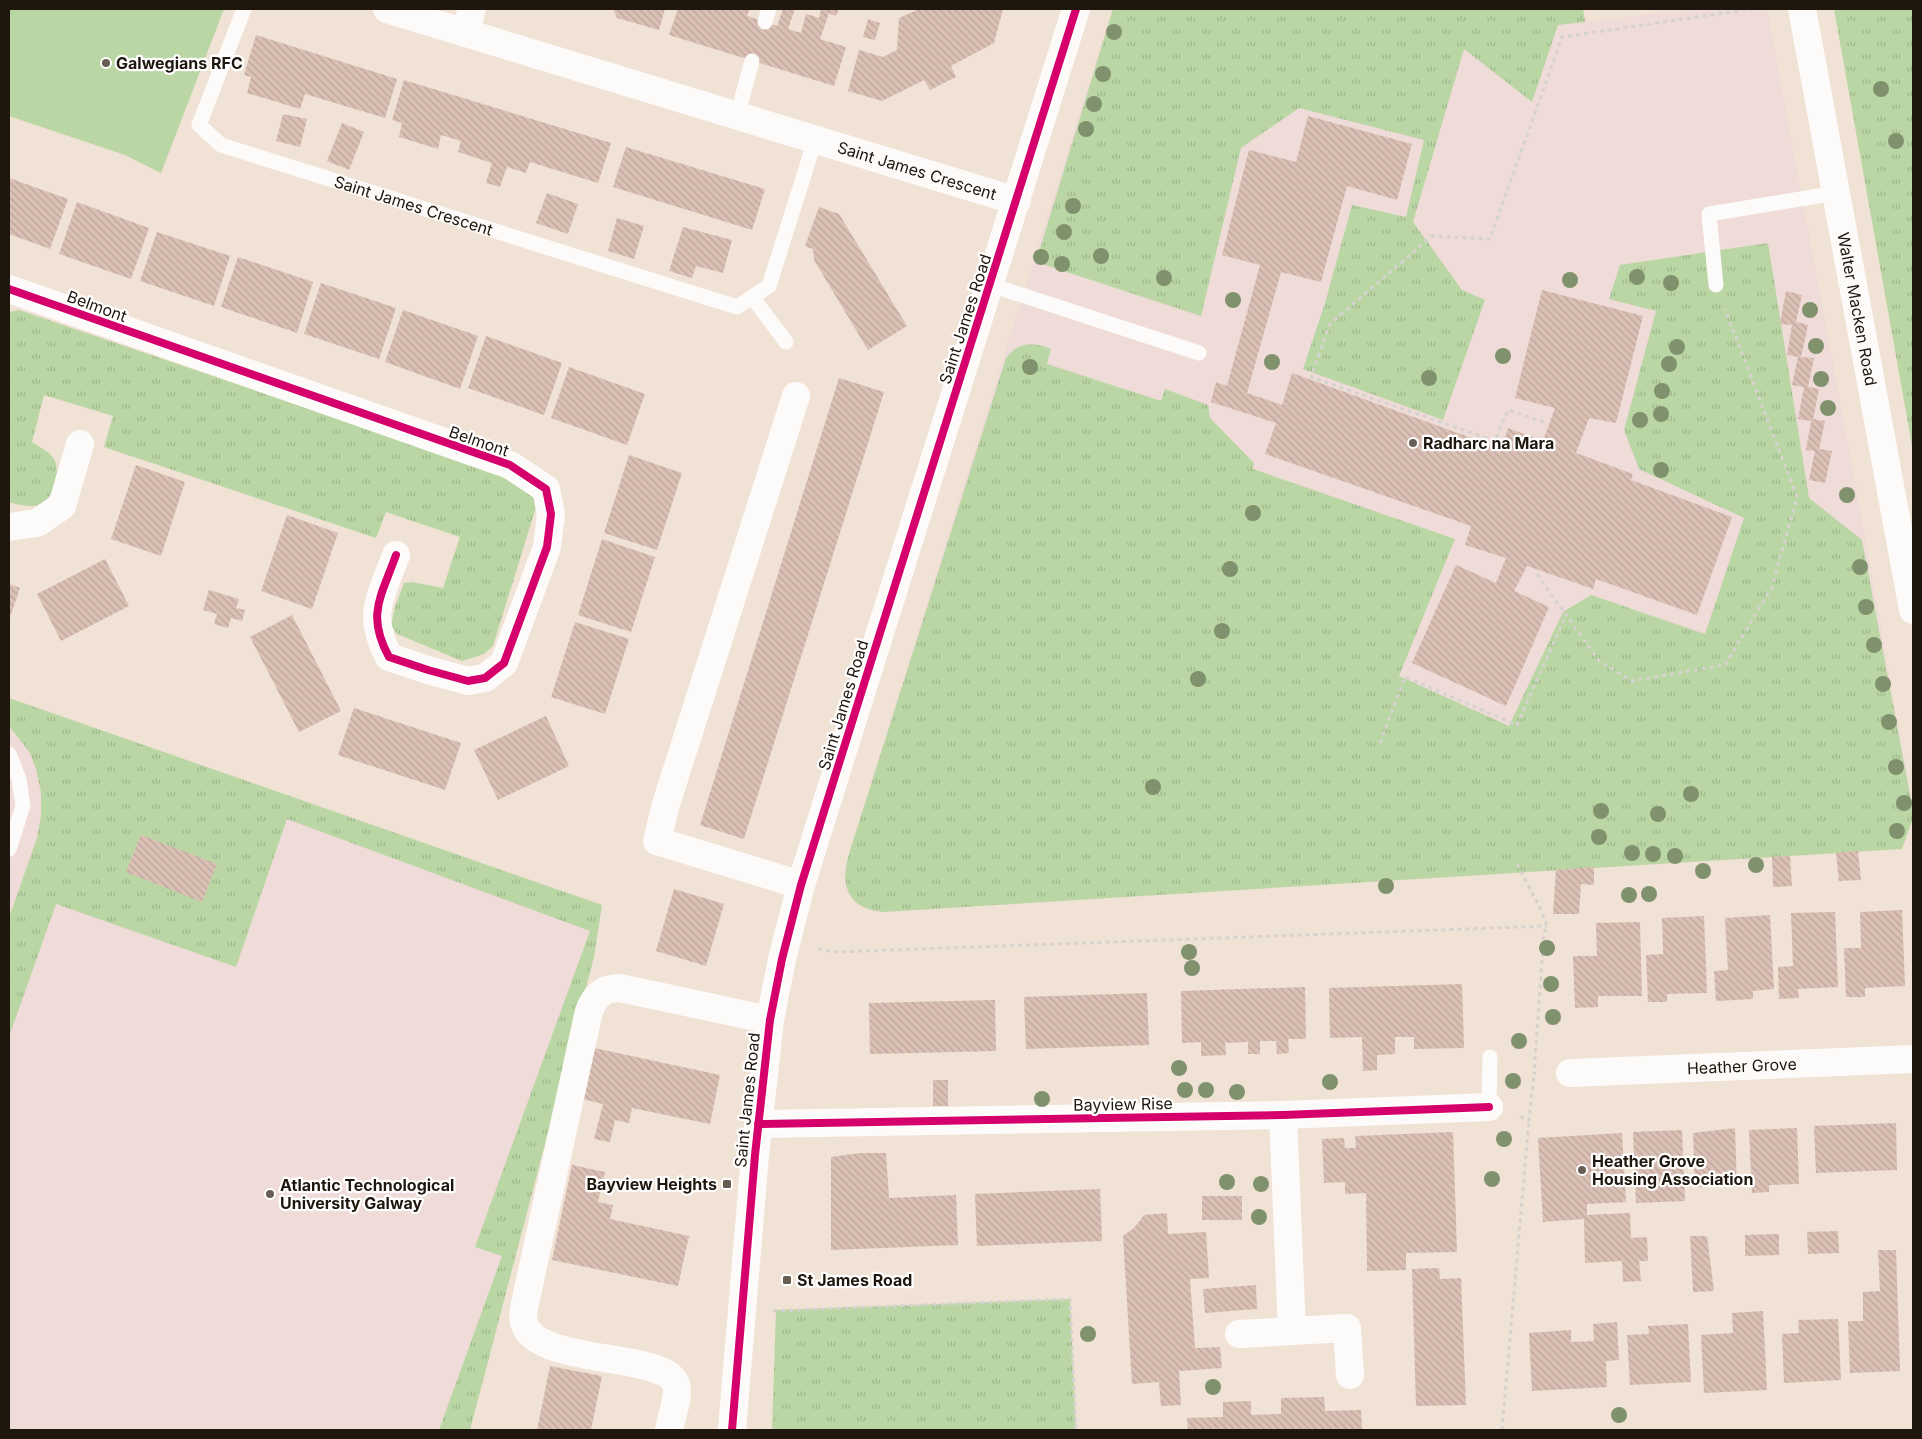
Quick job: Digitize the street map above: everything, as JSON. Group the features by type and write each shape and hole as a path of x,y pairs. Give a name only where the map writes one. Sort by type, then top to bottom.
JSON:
{"street":[{"name":"Saint James Crescent","path":"387,9 469,21 737,116 1017,201"},
{"name":"Saint James Road","path":"732,1430 740,1313 758,1124 770,1020 786,943 802,885 991,286 1076,9"},
{"name":"Walter Macken Road","path":"1802,9 1913,610"},
{"name":"Belmont","path":"9,289 510,465 546,488 551,514 547,547 504,663 485,678 468,681 428,670 389,656 380,639 376,623 379,603 396,555"},
{"path":"796,396 666,804 657,840 802,885"},
{"path":"9,527 37,523 62,506 80,444"},
{"path":"669,1430 677,1389 674,1380 667,1374 644,1366 561,1350 537,1338 528,1330 524,1322 525,1303 588,1012 595,998 602,991 610,988 620,988 770,1020"},
{"name":"Heather Grove","path":"1570,1073 1913,1059"},
{"name":"Bayview Rise","path":"758,1124 1282,1115 1489,1107"},
{"path":"1282,1115 1292,1330"},
{"path":"1238,1334 1347,1328 1350,1375"}],"lane":[{"name":"Saint James Crescent","path":"244,9 199,125 221,145 737,307 769,286 815,140"},
{"path":"737,116 752,61"},
{"path":"1716,285 1709,214 1836,193"},
{"path":"991,286 1199,353"},
{"path":"753,298 786,342"},
{"path":"9,754 19,779 23,806 9,850"},
{"path":"1489,1107 1490,1057"}],"path":[{"path":"1544,422 1508,410 1496,441 1311,377 1330,324 1432,236 1490,239 1562,37 1751,9"},
{"path":"1537,574 1599,660 1632,681 1725,665 1772,588 1797,497 1716,285"},
{"path":"1380,743 1405,677 1517,725 1566,614"},
{"path":"1502,1430 1534,1073 1544,933 1547,926 1541,910 1517,864"},
{"path":"786,943 837,952 1547,926"},
{"path":"1534,1073 1570,1073"},
{"path":"1489,1107 1529,1120"},
{"path":"740,1313 1070,1299 1076,1430"}],"shaded area":[{"name":"Radharc na Mara","path":"1112,9 1584,9 1587,22 1691,9 1767,9 1863,525 1912,805 1913,818 1902,849 883,912 872,911 856,904 845,883 844,874 849,854"},
{"name":"Atlantic Technological University Galway","path":"9,698 602,905 594,957 470,1430 9,1430"}],"green space":[{"name":"Galwegians RFC","path":"9,9 224,9 161,173 125,155 9,116"},
{"path":"1113,9 1583,9 1585,22 1558,25 1532,102 1464,49 1413,222 1462,290 1485,300 1443,420 1303,369 1325,303 1352,205 1406,217 1424,140 1299,108 1241,148 1201,316 1036,262"},
{"path":"1834,9 1913,9 1913,451"},
{"path":"1768,243 1809,498 1862,540 1912,805 1913,818 1902,849 883,912 861,906 849,893 845,876 849,854 1006,358 1016,348 1032,344 1051,349 1047,364 1161,401 1165,389 1208,405 1210,418 1254,463 1253,469 1455,539 1399,676 1509,726 1563,612 1591,595 1705,634 1744,518 1639,469 1624,430 1656,311 1609,299 1620,265"},
{"path":"19,310 515,479 535,497 536,507 493,646 484,654 462,661 397,634 391,625 395,607 404,583 412,582 443,588 460,537 386,512 376,538 104,447 113,416 44,395 32,442 47,451 54,459 57,471 55,484 50,496 40,504 28,506 9,502 9,312"},
{"path":"9,698 602,905 594,957 470,1430 439,1430 502,1256 475,1247 590,931 287,819 236,967 56,904 9,1037 9,918 37,838 41,816 41,792 30,753 9,726"},
{"path":"1070,1299 1076,1430 772,1430 776,1310"}],"building":[{"path":"613,9 665,9 659,30 617,18"},
{"path":"678,9 750,9 747,16 777,26 783,9 795,9 788,29 801,33 806,14 819,18 821,9 839,9 836,16 829,13 820,39 846,47 834,86 669,35"},
{"path":"919,9 1003,9 994,43 951,66 956,77 930,90 924,80 882,101 848,91 859,50 883,57 897,50 899,18"},
{"path":"868,19 880,23 875,40 863,37"},
{"path":"256,35 397,79 385,118 305,94 300,109 247,93 251,77 244,75"},
{"path":"404,80 611,143 598,183 530,162 526,173 507,167 500,187 486,183 492,163 458,152 461,141 441,135 438,149 399,137 402,123 392,120"},
{"path":"283,114 307,119 300,147 276,141"},
{"path":"1308,116 1412,144 1397,200 1347,186 1321,282 1281,272 1247,393 1282,405 1292,373 1502,449 1508,428 1543,441 1555,408 1515,398 1542,290 1643,316 1616,423 1589,418 1576,453 1633,474 1631,480 1732,517 1697,615 1596,579 1593,589 1527,566 1514,591 1549,607 1506,706 1412,663 1456,565 1496,583 1506,558 1465,545 1471,526 1265,454 1276,423 1211,402 1216,382 1227,386 1260,265 1222,255 1249,150 1296,162"},
{"path":"342,123 364,132 349,170 327,161"},
{"path":"626,147 765,189 752,230 613,187"},
{"path":"9,178 68,199 50,249 9,234"},
{"path":"547,193 578,204 568,234 536,223"},
{"path":"77,202 149,228 131,279 59,254"},
{"path":"819,207 839,214 907,326 868,350 814,260 813,249 805,246"},
{"path":"617,218 644,226 634,259 608,251"},
{"path":"683,227 732,240 723,273 696,266 692,278 669,271"},
{"path":"157,232 230,256 214,306 140,281"},
{"path":"238,257 313,282 297,333 221,307"},
{"path":"321,283 396,308 379,359 304,334"},
{"path":"1786,291 1802,295 1796,322 1808,325 1801,357 1814,358 1808,387 1819,389 1813,419 1825,421 1819,449 1832,451 1825,483 1809,480 1815,451 1806,450 1811,421 1798,419 1804,387 1792,385 1798,357 1787,355 1792,325 1780,324"},
{"path":"403,310 478,336 460,389 385,362"},
{"path":"486,336 562,363 544,415 468,388"},
{"path":"569,367 645,394 627,445 551,418"},
{"path":"839,378 884,392 744,839 700,825"},
{"path":"629,455 682,473 657,550 604,533"},
{"path":"136,465 185,482 161,556 111,539"},
{"path":"287,515 338,533 312,609 261,591"},
{"path":"602,539 655,557 631,632 578,615"},
{"path":"105,559 129,606 61,641 37,594"},
{"path":"9,584 20,588 9,620"},
{"path":"209,590 239,599 236,608 245,610 242,621 231,618 228,628 214,624 217,614 203,610"},
{"path":"292,615 341,711 299,732 250,637"},
{"path":"575,622 629,639 605,714 551,697"},
{"path":"354,708 461,743 445,790 338,755"},
{"path":"546,716 569,766 498,800 474,750"},
{"path":"141,835 217,864 202,902 126,872"},
{"path":"1858,851 1861,880 1839,881 1836,853"},
{"path":"1790,856 1792,886 1773,887 1772,857"},
{"path":"1594,867 1594,885 1581,884 1579,914 1553,914 1556,870"},
{"path":"674,889 724,904 706,966 656,951"},
{"path":"1902,910 1905,986 1865,988 1865,997 1846,997 1844,948 1861,948 1860,912"},
{"path":"1835,912 1838,987 1798,989 1799,998 1779,999 1778,967 1793,966 1791,913"},
{"path":"1770,915 1774,989 1753,991 1753,999 1716,1001 1714,971 1728,970 1725,918"},
{"path":"1704,916 1707,993 1667,994 1667,1002 1648,1002 1646,955 1663,954 1662,918"},
{"path":"1640,922 1642,996 1598,996 1598,1007 1575,1008 1573,956 1597,956 1596,923"},
{"path":"1462,984 1464,1048 1414,1049 1414,1037 1395,1037 1395,1054 1377,1055 1377,1070 1363,1071 1362,1037 1330,1038 1329,988"},
{"path":"1305,987 1306,1039 1288,1039 1289,1053 1277,1054 1276,1041 1260,1041 1260,1054 1248,1054 1248,1042 1225,1043 1226,1055 1201,1056 1201,1042 1182,1043 1181,991"},
{"path":"1147,993 1149,1045 1026,1049 1024,997"},
{"path":"995,1000 996,1051 870,1054 869,1003"},
{"path":"594,1048 720,1075 710,1124 632,1108 629,1123 615,1120 610,1142 594,1139 603,1104 582,1099"},
{"path":"933,1080 948,1080 948,1106 933,1106"},
{"path":"1896,1123 1897,1170 1816,1173 1814,1126"},
{"path":"1735,1128 1737,1187 1695,1187 1693,1133"},
{"path":"1797,1128 1799,1184 1769,1185 1769,1192 1752,1193 1749,1130"},
{"path":"1682,1130 1685,1201 1636,1203 1633,1132"},
{"path":"1453,1132 1457,1252 1406,1253 1406,1270 1367,1271 1366,1193 1345,1194 1345,1182 1324,1183 1322,1139 1344,1138 1345,1148 1356,1148 1355,1136"},
{"name":"Heather Grove Housing Association","path":"1622,1133 1626,1202 1587,1204 1587,1215 1630,1213 1631,1238 1647,1237 1648,1261 1639,1261 1641,1281 1623,1282 1622,1261 1585,1263 1584,1219 1543,1222 1538,1138"},
{"path":"860,1153 886,1153 889,1198 956,1195 958,1245 831,1250 831,1157"},
{"path":"572,1165 605,1172 598,1202 613,1205 610,1219 689,1236 678,1286 552,1260"},
{"path":"1100,1189 1102,1241 977,1246 975,1194"},
{"path":"1202,1196 1242,1196 1242,1220 1202,1220"},
{"path":"1167,1213 1168,1234 1206,1232 1209,1278 1190,1279 1195,1348 1220,1347 1222,1368 1179,1371 1181,1405 1161,1406 1159,1382 1132,1384 1123,1236 1134,1228 1144,1215"},
{"path":"1838,1231 1839,1253 1808,1254 1807,1232"},
{"path":"1779,1234 1779,1255 1745,1256 1745,1235"},
{"path":"1690,1236 1707,1236 1714,1291 1693,1292"},
{"path":"1878,1250 1896,1250 1900,1371 1850,1373 1848,1321 1863,1321 1863,1292 1880,1291"},
{"path":"1439,1268 1440,1279 1461,1278 1466,1405 1416,1406 1412,1269"},
{"path":"1256,1285 1257,1309 1205,1313 1203,1289"},
{"path":"1763,1311 1767,1390 1704,1393 1701,1335 1733,1333 1732,1313"},
{"path":"1838,1319 1841,1380 1784,1383 1782,1334 1799,1333 1798,1320"},
{"path":"1617,1322 1619,1360 1606,1361 1607,1387 1532,1391 1529,1333 1571,1330 1571,1342 1594,1341 1593,1324"},
{"path":"1688,1324 1691,1382 1630,1385 1627,1335 1649,1334 1648,1326"},
{"path":"550,1366 602,1376 591,1430 537,1430"},
{"path":"1324,1397 1325,1411 1361,1410 1362,1430 1188,1430 1187,1418 1223,1417 1223,1402 1251,1401 1251,1415 1281,1414 1281,1398"}],"cycle path":[{"path":"732,1430 755,1155 770,1020 782,959 801,885 1076,9"},
{"path":"9,289 510,465 546,489 551,514 547,547 504,663 485,678 468,681 389,657 378,629 377,617 381,595 396,555"},
{"path":"758,1124 1283,1115 1489,1107"}],"place":[{"name":"Galwegians RFC","path":"106,63"},
{"name":"Radharc na Mara","path":"1413,443"},
{"name":"Heather Grove Housing Association","path":"1582,1170"},
{"name":"Bayview Heights","path":"727,1184"},
{"name":"Atlantic Technological University Galway","path":"270,1194"},
{"name":"St James Road","path":"787,1280"}]}
